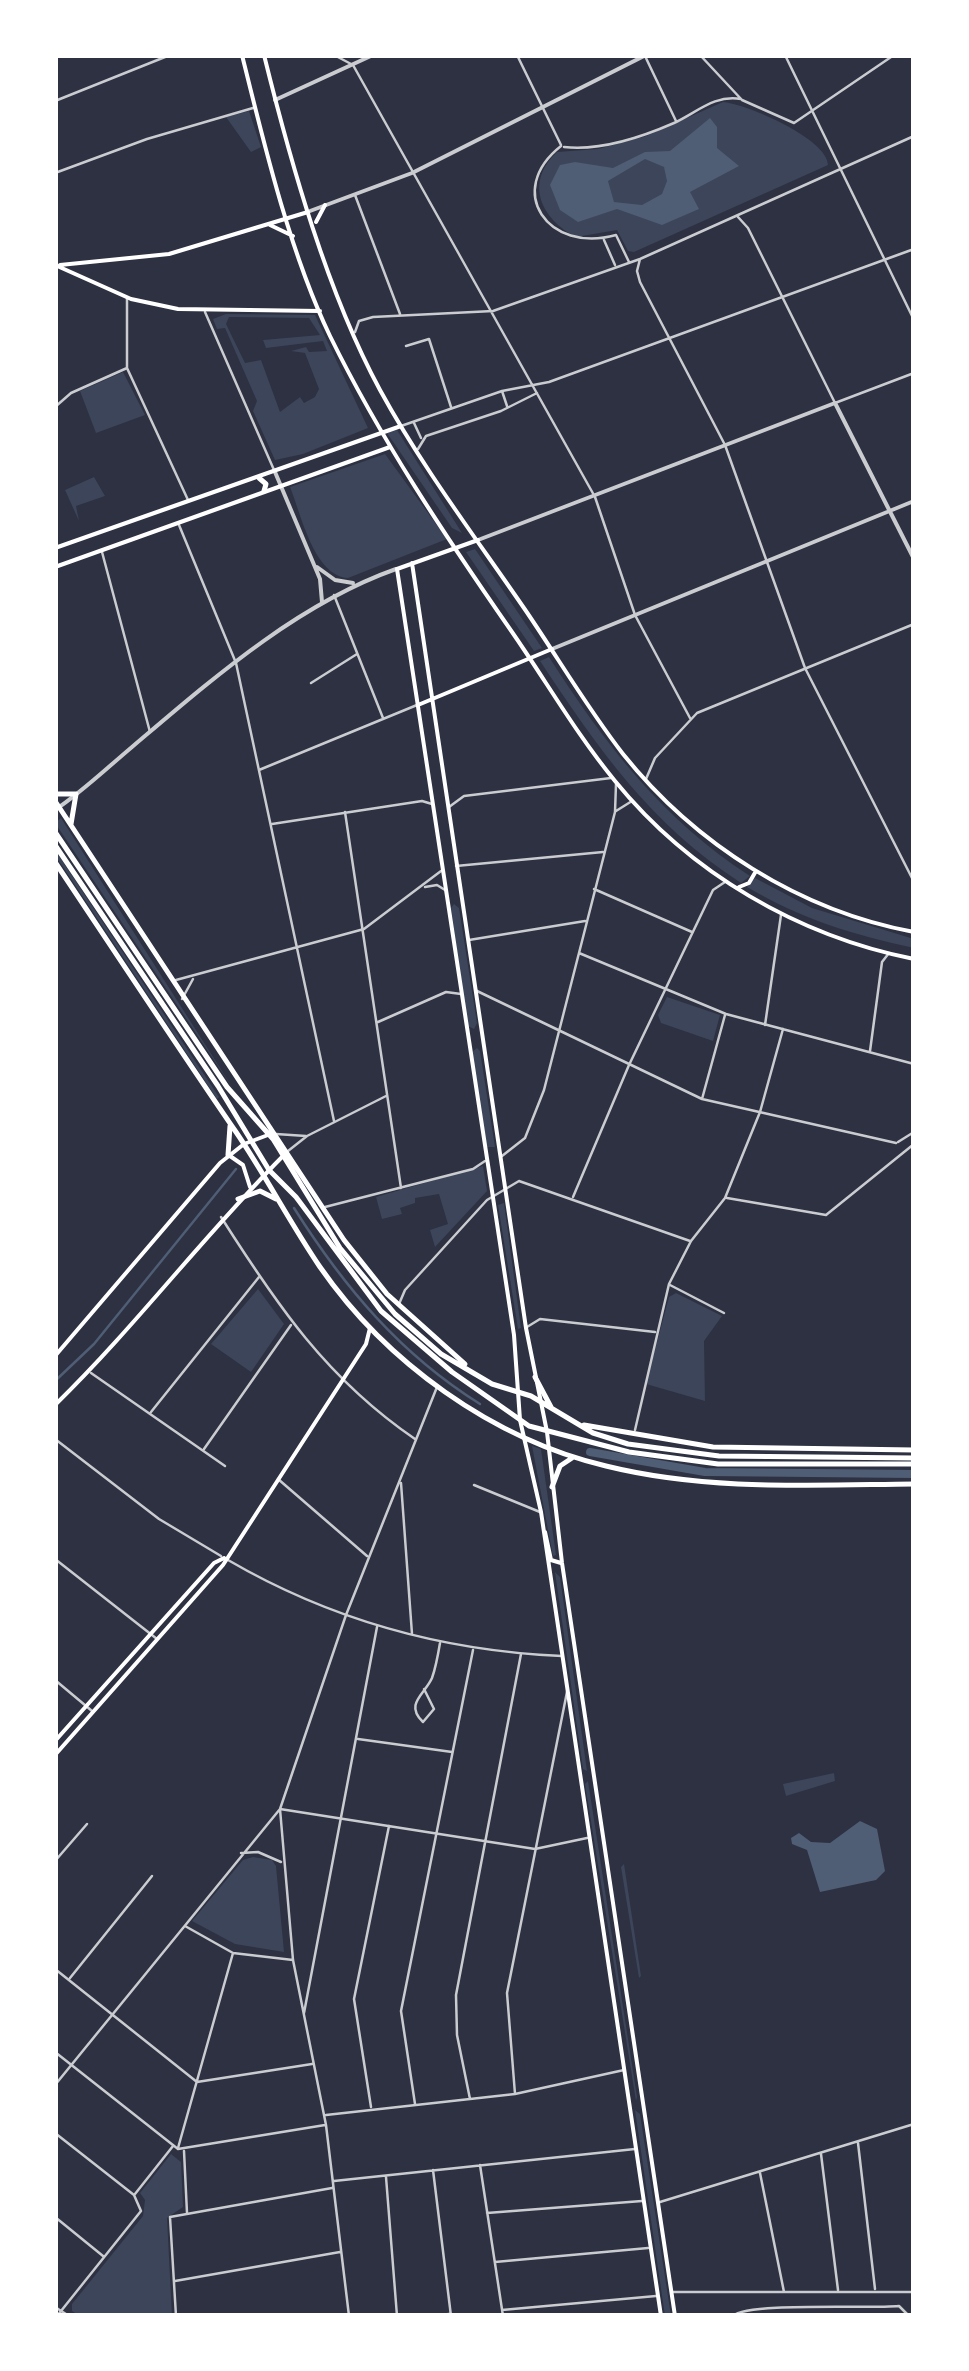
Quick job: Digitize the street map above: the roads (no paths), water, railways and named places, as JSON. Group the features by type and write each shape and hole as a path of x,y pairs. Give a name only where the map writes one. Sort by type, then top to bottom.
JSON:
{"main road":[{"path":"242,55 255,108 320,310 382,433 455,548 614,780 667,836 726,882 781,914 914,959"},
{"path":"264,55 310,211 354,334 401,426 646,780 698,830 756,871 845,913 914,932"},
{"path":"316,227 316,216 326,205"},
{"path":"55,265 169,254 310,211"},
{"path":"270,226 296,238"},
{"path":"93,283 89,274 94,264"},
{"path":"55,265 128,298 204,311 320,310"},
{"path":"56,548 401,426"},
{"path":"57,565 390,447"},
{"path":"259,478 265,482 264,491"},
{"path":"478,540 397,569 514,1335 520,1420 541,1512 661,2316"},
{"path":"412,563 526,1330 547,1432 562,1563 675,2316"},
{"path":"400,581 412,577"},
{"path":"418,704 552,649"},
{"path":"416,690 424,693 430,687"},
{"path":"76,794 56,805 285,1154 387,1293 478,1376"},
{"path":"72,829 71,809 76,794"},
{"path":"55,832 207,1058 272,1134"},
{"path":"55,845 218,1086 246,1143"},
{"path":"440,853 450,856 454,850"},
{"path":"55,862 266,1173 278,1200 322,1270 370,1328 437,1386 524,1436 574,1457 687,1482 914,1484"},
{"path":"442,869 456,866"},
{"path":"734,886 746,885 756,871"},
{"path":"445,890 454,891 459,885"},
{"path":"448,905 453,900 462,904"},
{"path":"467,1034 482,1031"},
{"path":"469,1050 478,1044 484,1048"},
{"path":"228,1155 230,1123"},
{"path":"55,1356 228,1155 246,1143 272,1134"},
{"path":"55,1405 89,1372 238,1199 285,1154"},
{"path":"285,1154 331,1236 396,1314 440,1354 478,1376 517,1390 560,1416 628,1444 688,1455 914,1457"},
{"path":"486,1160 492,1154 501,1157"},
{"path":"228,1155 243,1165 250,1187"},
{"path":"266,1173 296,1197 382,1311 428,1353 520,1420 547,1432 686,1461 914,1457"},
{"path":"238,1199 260,1190 278,1200"},
{"path":"370,1286 387,1293 396,1314"},
{"path":"55,1755 223,1565 366,1344 370,1328"},
{"path":"514,1335 522,1338 526,1330"},
{"path":"366,1344 379,1337"},
{"path":"535,1377 548,1404 560,1416"},
{"path":"579,1425 714,1447 914,1457"},
{"path":"816,1451 854,1458"},
{"path":"552,1487 560,1466 574,1457"},
{"path":"543,1528 552,1560 562,1563"},
{"path":"55,1741 214,1563 224,1558"},
{"path":"581,1776 594,1774"},
{"path":"630,2108 644,2106"}],"street":[{"path":"55,101 170,55"},
{"path":"334,55 353,65 595,497 636,615 690,718"},
{"path":"275,100 373,55"},
{"path":"517,55 561,146"},
{"path":"310,211 412,173 645,55 676,122"},
{"path":"700,55 742,100"},
{"path":"785,55 844,168 914,320"},
{"path":"629,262 616,235 586,242 560,234 538,204 536,181 544,162 561,146 598,146 676,122 721,98 742,100 794,123 894,55"},
{"path":"55,173 146,139 255,108"},
{"path":"354,334 362,320 493,311 640,259 914,136"},
{"path":"355,194 400,315"},
{"path":"737,216 748,228 914,559"},
{"path":"603,238 616,267"},
{"path":"401,426 502,391 533,386 914,248"},
{"path":"640,259 640,282 725,445 805,668 914,882"},
{"path":"128,298 127,368 188,502"},
{"path":"204,311 314,563 322,602"},
{"path":"406,346 429,339 451,409"},
{"path":"55,406 71,393 127,368"},
{"path":"478,540 914,372"},
{"path":"502,391 507,407"},
{"path":"421,438 507,407 536,392"},
{"path":"414,422 421,438 419,456"},
{"path":"552,649 914,500"},
{"path":"178,524 236,663 334,1122"},
{"path":"102,550 150,732"},
{"path":"314,563 336,580 357,582"},
{"path":"56,805 76,794 236,663 322,602 357,582 397,569"},
{"path":"334,595 384,719"},
{"path":"646,780 650,765 690,718 914,624"},
{"path":"310,684 358,653"},
{"path":"259,770 418,704"},
{"path":"448,808 464,796 614,780 615,812 593,889 561,1034 530,1128 518,1146 501,1157"},
{"path":"270,824 422,801 432,804"},
{"path":"615,812 632,801"},
{"path":"345,812 401,1188"},
{"path":"456,866 604,852"},
{"path":"168,978 194,978 364,929 424,888 442,869"},
{"path":"572,1198 629,1065 713,890 726,882"},
{"path":"424,888 437,885 445,890"},
{"path":"593,889 693,932"},
{"path":"765,1025 783,926 781,914"},
{"path":"468,940 586,920"},
{"path":"578,953 664,992 726,1014 914,1064"},
{"path":"870,1052 882,962 889,953"},
{"path":"182,999 194,978"},
{"path":"476,991 702,1099 896,1143 914,1132"},
{"path":"376,1022 446,992 460,994"},
{"path":"702,1099 726,1014"},
{"path":"637,1436 634,1418 669,1284 692,1241 725,1198 760,1112 782,1030"},
{"path":"285,1154 308,1136 387,1096"},
{"path":"272,1134 308,1136"},
{"path":"902,1140 908,1146"},
{"path":"896,1143 899,1154"},
{"path":"725,1198 820,1216 914,1144"},
{"path":"321,1206 478,1168 486,1160"},
{"path":"399,1306 405,1290 492,1198 521,1180 692,1241"},
{"path":"221,1218 259,1278 341,1382 416,1440"},
{"path":"151,1412 259,1278"},
{"path":"669,1284 724,1313"},
{"path":"526,1330 540,1319 655,1332"},
{"path":"204,1450 292,1323"},
{"path":"89,1372 225,1466"},
{"path":"349,2316 326,2125 293,1960 280,1808 346,1615 437,1386"},
{"path":"621,1433 634,1418"},
{"path":"55,1439 159,1519 286,1592 412,1636 473,1648 562,1656"},
{"path":"277,1478 369,1557"},
{"path":"401,1480 412,1636"},
{"path":"474,1485 541,1512"},
{"path":"55,1559 158,1640"},
{"path":"304,2017 377,1626"},
{"path":"424,1689 434,1709 422,1722 416,1716 415,1703 441,1642"},
{"path":"415,2104 401,2011 473,1648"},
{"path":"470,2099 458,2035 456,1995 521,1654"},
{"path":"55,1680 93,1712"},
{"path":"515,2094 507,1993 568,1689"},
{"path":"559,1723 566,1719 573,1722"},
{"path":"356,1738 452,1752"},
{"path":"280,1808 535,1849 590,1837"},
{"path":"55,2085 280,1808"},
{"path":"55,1861 87,1824"},
{"path":"371,2109 354,1999 390,1826"},
{"path":"241,1853 267,1854 282,1862"},
{"path":"69,1980 152,1876"},
{"path":"184,1925 232,1953 293,1960"},
{"path":"178,2150 232,1953"},
{"path":"55,1969 197,2082 313,2064"},
{"path":"55,2052 178,2150 326,2125"},
{"path":"324,2115 515,2094 624,2070"},
{"path":"658,2203 914,2124"},
{"path":"55,2134 134,2195 140,2210 137,2219 57,2316"},
{"path":"858,2142 876,2292"},
{"path":"134,2195 173,2146"},
{"path":"333,2181 636,2149"},
{"path":"184,2150 187,2214"},
{"path":"821,2153 838,2292"},
{"path":"480,2165 503,2313 658,2296"},
{"path":"432,2170 450,2315 433,2316"},
{"path":"759,2172 784,2292"},
{"path":"386,2176 397,2316"},
{"path":"176,2316 170,2218 334,2188"},
{"path":"487,2213 644,2200"},
{"path":"55,2218 104,2257"},
{"path":"495,2262 650,2247"},
{"path":"173,2282 341,2251"},
{"path":"671,2292 914,2292"},
{"path":"55,2306 69,2316"},
{"path":"733,2316 740,2310 784,2306 798,2313 853,2314 899,2306 909,2316"},
{"path":"295,2316 301,2316"}],"waterway":[{"path":"55,1381 94,1344 236,1169"},
{"path":"294,1208 333,1265 376,1317 424,1363 480,1404"},
{"path":"590,1452 705,1472 914,1474"}]}
